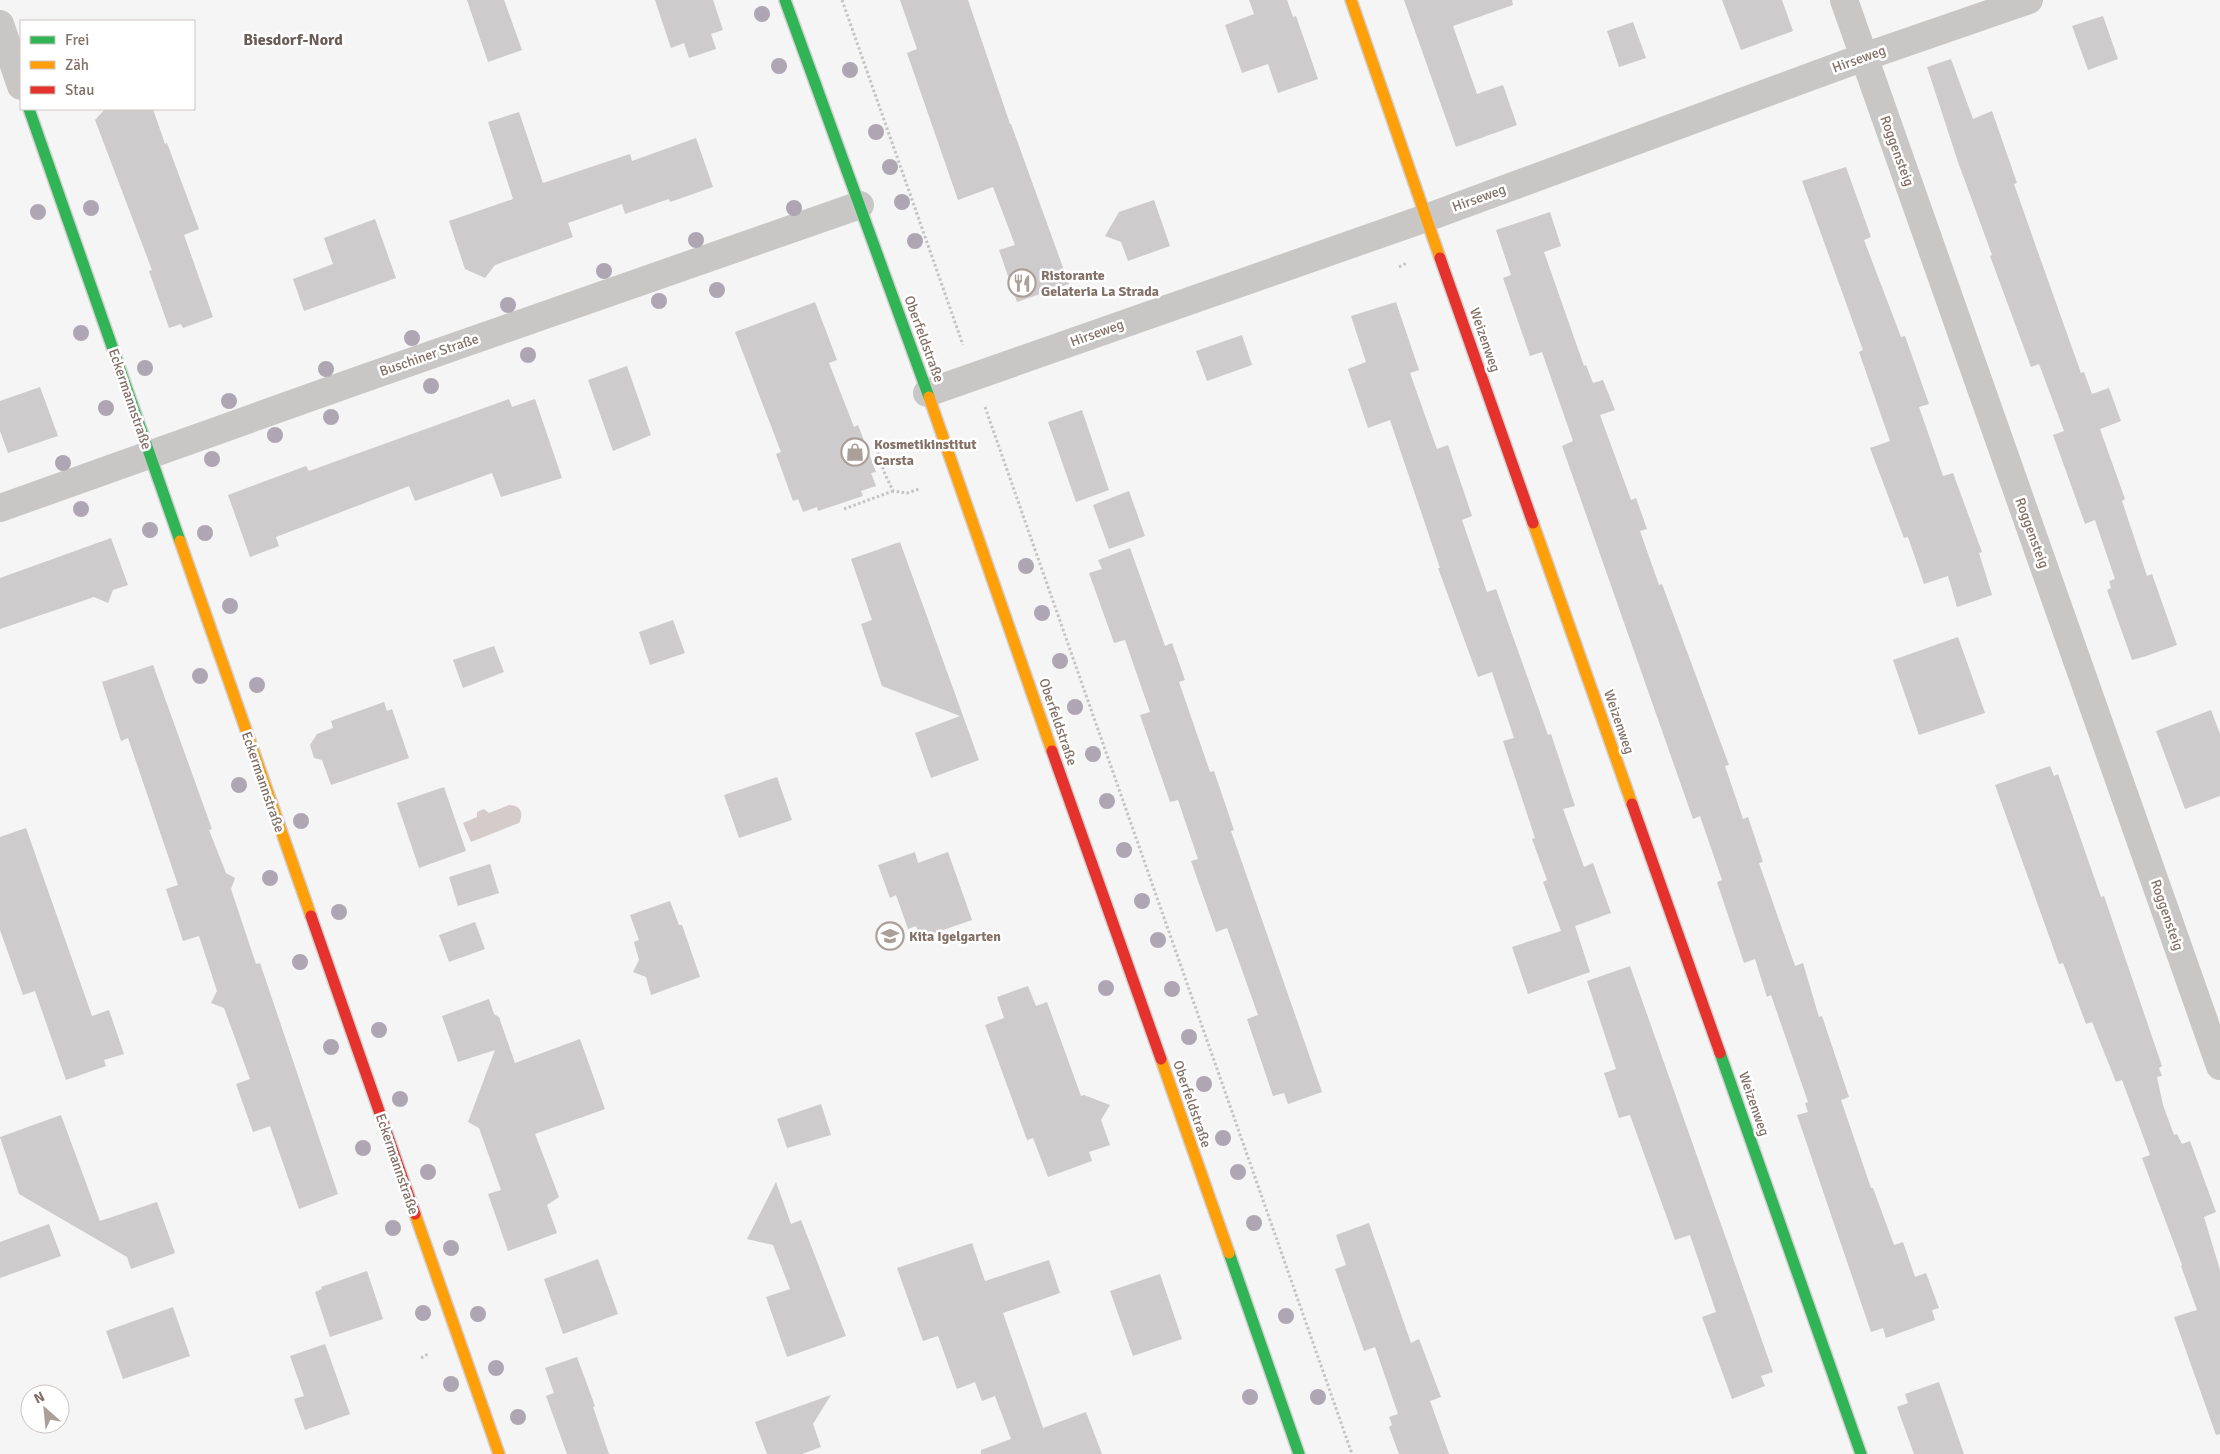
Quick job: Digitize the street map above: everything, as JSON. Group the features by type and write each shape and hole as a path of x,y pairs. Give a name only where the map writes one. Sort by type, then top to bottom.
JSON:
{"street":[{"name":"Oberfeldstraße","path":"786,0 928,393 1299,1454"},
{"name":"Weizenweg","path":"1351,0 1861,1454"},
{"name":"Roggensteig","path":"1844,0 2220,1066"},
{"name":"Hirseweg","path":"928,393 1426,218 1864,57 2029,0"},
{"path":"0,24 20,83"},
{"name":"Eckermannstraße","path":"29,110 499,1454"},
{"name":"Buschiner Straße","path":"0,508 860,205"}],"path":[{"path":"842,0 1352,1454"},
{"path":"876,448 884,474 893,491"},
{"path":"844,509 893,491 907,493 919,490"},
{"path":"421,1358 428,1354"}],"shaded area":[{"path":"509,805 519,808 521,816 519,823 471,842 463,823 477,817 477,812 484,809 489,813"}],"building":[{"path":"467,0 504,0 522,50 488,62"},
{"path":"655,0 713,0 723,30 711,34 716,49 689,58 684,43 671,48"},
{"path":"900,0 968,0 1010,124 1069,284 1017,302 999,250 1015,245 993,187 958,200 907,53 917,49"},
{"path":"1249,0 1287,0 1293,17 1296,16 1318,79 1278,93 1268,64 1242,73 1225,25 1254,14"},
{"path":"1404,0 1512,0 1513,5 1453,26 1477,94 1503,85 1517,125 1456,147"},
{"path":"1722,0 1782,0 1793,31 1741,50"},
{"path":"2103,16 2118,59 2088,70 2072,26"},
{"path":"1633,22 1646,58 1619,67 1607,31"},
{"path":"1951,59 1973,119 1992,111 2017,183 2014,184 2081,373 2084,372 2092,394 2109,388 2121,421 2100,429 2125,499 2122,501 2147,576 2152,574 2177,645 2132,660 2107,590 2111,588 2109,581 2115,579 2095,520 2085,524 2053,435 2064,431 2039,364 2031,367 1990,256 1992,255 1958,162 1927,67"},
{"path":"104,110 153,110 199,229 184,235 213,317 183,328 181,324 169,328 149,271 152,270 95,120"},
{"path":"519,112 543,183 630,154 632,161 696,138 713,187 670,202 669,199 625,214 622,204 568,223 573,237 495,265 485,278 465,269 449,221 513,199 488,122"},
{"path":"1846,167 1871,237 1864,240 1901,337 1905,336 1929,404 1919,407 1943,476 1953,473 1982,552 1979,553 1992,595 1957,607 1948,576 1924,584 1908,537 1904,538 1870,448 1890,441 1859,352 1863,350 1802,181"},
{"path":"1154,200 1170,246 1128,261 1121,242 1105,236 1119,212"},
{"path":"1550,212 1561,246 1544,252 1584,366 1586,365 1593,383 1603,380 1615,410 1600,415 1631,500 1636,498 1647,529 1640,531 1659,585 1662,584 1729,765 1725,766 1743,819 1748,817 1763,862 1759,863 1795,966 1803,963 1819,1017 1822,1016 1849,1097 1841,1100 1871,1188 1873,1188 1894,1245 1903,1242 1915,1277 1926,1273 1939,1308 1932,1310 1935,1320 1886,1338 1883,1328 1871,1332 1797,1115 1808,1112 1805,1103 1808,1102 1771,995 1767,997 1755,959 1744,963 1717,882 1722,880 1700,816 1693,819 1562,446 1573,441 1542,352 1530,356 1503,278 1511,275 1496,230"},
{"path":"375,219 396,278 304,311 293,279 333,264 324,238"},
{"path":"815,302 837,360 829,363 854,427 858,425 876,472 871,473 876,486 861,491 863,496 818,511 817,507 803,512 798,499 793,501 776,454 781,452 735,332"},
{"path":"1396,302 1419,370 1410,373 1434,441 1437,449 1448,445 1472,516 1462,520 1487,592 1496,589 1548,735 1551,734 1575,806 1563,809 1584,867 1593,863 1611,913 1575,926 1590,972 1528,994 1512,947 1561,931 1543,882 1547,880 1532,839 1535,838 1503,741 1514,738 1492,672 1478,677 1438,568 1440,568 1390,420 1368,428 1348,369 1366,362 1351,316"},
{"path":"1242,335 1252,365 1207,381 1196,351"},
{"path":"627,366 651,435 613,451 588,380"},
{"path":"40,387 58,436 8,453 0,431 0,401"},
{"path":"509,399 512,407 535,399 562,478 501,497 492,473 415,501 409,486 276,537 279,546 250,557 228,495 306,466 309,471"},
{"path":"1082,410 1109,490 1076,502 1048,422"},
{"path":"1129,491 1145,536 1109,549 1093,505"},
{"path":"111,538 128,585 113,590 108,603 94,597 0,629 0,578"},
{"path":"900,542 979,760 931,778 915,733 960,716 882,686 861,624 872,620 851,559"},
{"path":"1130,548 1165,646 1172,643 1185,680 1179,682 1210,772 1214,771 1234,830 1231,831 1322,1092 1288,1104 1284,1093 1273,1096 1247,1019 1258,1015 1227,928 1216,932 1191,861 1198,859 1178,800 1170,802 1140,715 1150,712 1125,640 1114,643 1089,573 1102,569 1098,560"},
{"path":"673,620 685,653 650,665 639,632"},
{"path":"1958,637 1985,713 1919,735 1893,660"},
{"path":"494,646 504,672 463,688 453,660"},
{"path":"153,665 212,829 209,830 226,873 235,878 231,889 256,964 260,963 338,1194 299,1209 270,1126 253,1132 236,1084 250,1079 224,1008 211,1003 217,991 199,936 183,941 166,889 178,885 128,738 121,741 102,682"},
{"path":"384,702 387,711 392,709 409,758 331,785 322,760 314,758 310,745 317,734 333,728 331,721"},
{"path":"2211,710 2220,734 2220,796 2185,809 2156,731"},
{"path":"2050,766 2054,776 2058,774 2101,897 2104,896 2162,1066 2159,1068 2162,1076 2157,1077 2163,1105 2174,1135 2177,1134 2182,1144 2190,1141 2216,1212 2204,1217 2220,1270 2220,1434 2216,1435 2174,1317 2197,1310 2142,1158 2150,1155 2122,1080 2116,1082 2092,1022 2086,1024 2063,963 2059,964 1995,785"},
{"path":"777,777 792,820 739,838 724,795"},
{"path":"444,787 466,851 419,868 397,803"},
{"path":"26,828 92,1016 109,1010 124,1054 104,1060 106,1066 66,1080 35,991 23,995 0,930 0,837"},
{"path":"915,852 918,863 948,852 972,920 920,938 916,926 908,929 896,895 890,898 878,865"},
{"path":"490,864 499,893 458,906 449,877"},
{"path":"670,901 679,925 682,925 700,977 651,995 646,977 633,972 639,960 634,942 639,940 630,915"},
{"path":"475,922 485,949 449,962 439,935"},
{"path":"1630,966 1773,1372 1761,1376 1765,1386 1732,1399 1702,1317 1716,1312 1690,1235 1675,1240 1630,1115 1619,1118 1604,1073 1616,1069 1587,981"},
{"path":"1028,986 1036,1006 1047,1002 1081,1096 1084,1095 1110,1105 1101,1120 1110,1145 1089,1152 1092,1161 1048,1177 1033,1138 1027,1140 985,1025 1004,1018 997,997"},
{"path":"489,999 494,1014 499,1017 515,1063 580,1039 605,1109 535,1134 559,1197 547,1205 557,1233 508,1251 488,1194 501,1190 479,1128 468,1122 495,1050 458,1062 442,1016"},
{"path":"821,1104 831,1135 787,1148 777,1119"},
{"path":"61,1115 100,1221 157,1202 175,1253 131,1269 127,1257 19,1194 0,1137"},
{"path":"776,1182 791,1224 801,1220 846,1336 787,1357 766,1297 790,1289 773,1245 747,1239"},
{"path":"1369,1223 1411,1343 1419,1339 1441,1397 1430,1401 1449,1454 1399,1454 1389,1427 1392,1425 1389,1417 1398,1414 1375,1347 1364,1351 1335,1269 1346,1265 1336,1235"},
{"path":"49,1224 61,1256 0,1278 0,1242"},
{"path":"972,1243 985,1281 1049,1260 1060,1293 1003,1313 1043,1428 1086,1412 1102,1454 981,1454 981,1450 1011,1439 995,1396 982,1401 975,1382 957,1389 938,1336 923,1341 897,1268"},
{"path":"598,1259 618,1314 563,1334 544,1279"},
{"path":"367,1271 383,1319 330,1337 315,1292 322,1289 321,1287"},
{"path":"1160,1274 1182,1339 1133,1356 1110,1291"},
{"path":"173,1307 190,1356 123,1379 106,1331"},
{"path":"325,1344 350,1414 305,1430 294,1399 304,1396 290,1356"},
{"path":"577,1357 595,1406 593,1407 609,1454 567,1454 546,1396 554,1393 545,1368"},
{"path":"1939,1382 1964,1454 1914,1454 1897,1407 1908,1403 1905,1394"},
{"path":"831,1395 813,1424 821,1447 802,1454 767,1454 755,1422"}],"traffic: fast":[{"path":"785,0 929,397"},
{"path":"29,110 180,541"},
{"path":"1720,1053 1861,1454"},
{"path":"1229,1253 1299,1454"}],"traffic: slow":[{"path":"1351,0 1440,258"},
{"path":"929,397 1052,751"},
{"path":"1533,523 1632,804"},
{"path":"180,541 311,916"},
{"path":"1161,1059 1229,1253"},
{"path":"415,1214 499,1454"}],"traffic: jam":[{"path":"1440,258 1533,523"},
{"path":"1052,751 1161,1059"},
{"path":"1632,804 1720,1053"},
{"path":"311,916 415,1214"}],"place":[{"name":"Ristorante Gelateria La Strada","path":"1022,283"},
{"name":"Kosmetikinstitut Carsta","path":"855,452"},
{"name":"Kita Igelgarten","path":"890,936"}],"district":[{"name":"Biesdorf-Nord","path":"293,40"}]}
